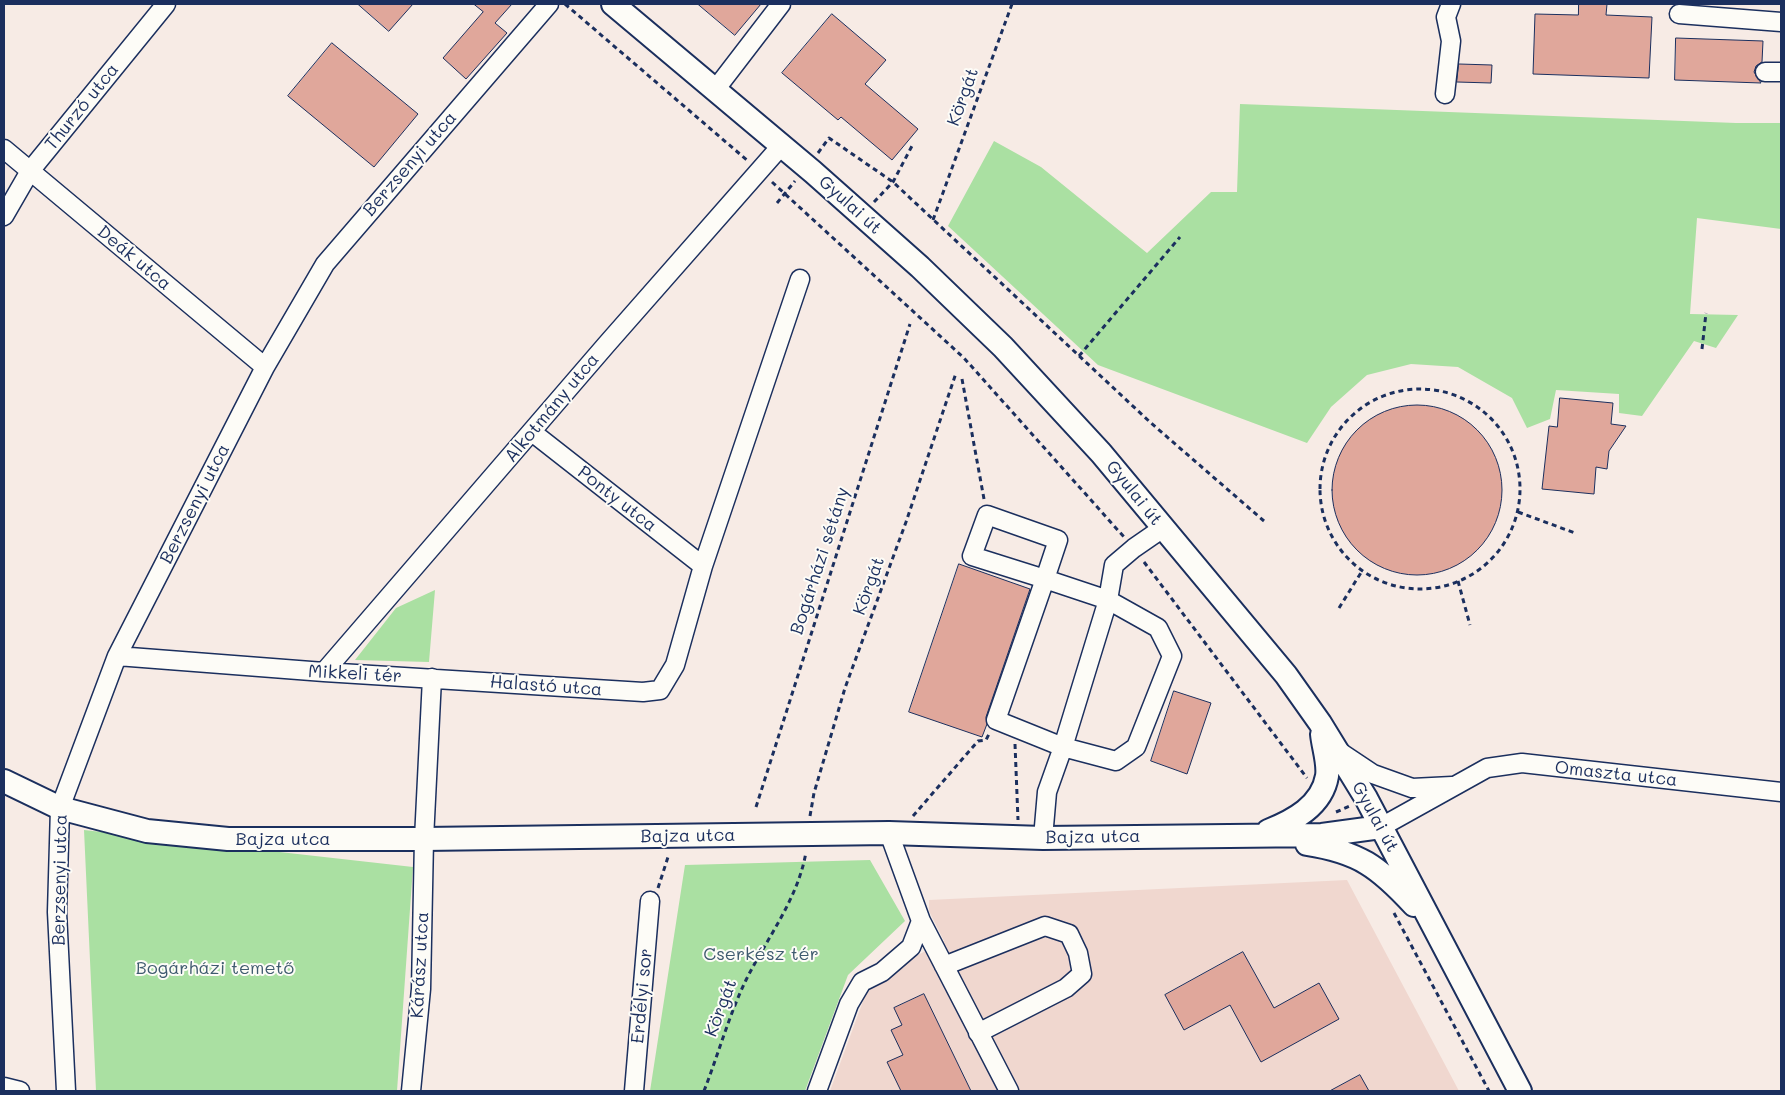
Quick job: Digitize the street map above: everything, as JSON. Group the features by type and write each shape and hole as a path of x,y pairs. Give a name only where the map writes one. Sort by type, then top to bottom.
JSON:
{"main road":[{"name":"Gyulai út","path":"613,4 782,146 920,267 1004,347 1101,453 1286,676 1320,723 1366,798 1520,1091"},
{"path":"1256,836 1295,820 1322,792 1328,774 1320,723"},
{"name":"Bajza utca","path":"4,781 60,808 147,832 228,839 424,839 893,833 1043,838 1256,836 1322,835 1381,827"},
{"path":"1256,836 1334,848 1368,862 1394,884 1436,929"}],"street":[{"name":"Thurzó utca","path":"4,216 30,172 166,4"},
{"name":"Berzsenyi utca","path":"66,1091 57,912 60,808 117,656 265,367 325,264 549,4"},
{"path":"715,90 781,4"},
{"path":"1445,8 1451,41 1445,94"},
{"path":"1679,14 1781,22"},
{"name":"Alkotmány utca","path":"324,672 782,146"},
{"name":"Deák utca","path":"4,149 265,367"},
{"path":"703,566 800,279"},
{"name":"Ponty utca","path":"532,432 703,566"},
{"path":"1045,579 996,720 1063,747 1116,761 1136,747 1172,656 1158,628 1108,600 1045,579 972,556 987,514 1058,540 1045,579"},
{"path":"1043,838 1047,792 1063,747 1108,600 1114,565 1134,548 1163,528"},
{"name":"Halastó utca","path":"432,678 643,692 660,690 675,665 703,566"},
{"name":"Mikkeli tér","path":"117,656 324,672 432,678"},
{"path":"424,839 432,678"},
{"name":"Omaszta utca","path":"1337,750 1373,774 1412,788 1455,786"},
{"name":"Omaszta utca","path":"1381,827 1487,768 1522,763 1781,792"},
{"path":"893,833 921,921 1009,1091"},
{"name":"Kárász utca","path":"411,1091 421,990 424,839"},
{"name":"Erdélyi sor","path":"634,1091 650,901"},
{"path":"817,1091 849,1004 862,982 882,972 911,947 921,921"},
{"path":"944,966 1045,926 1069,934 1078,953 1082,974 1066,988 978,1032"},
{"path":"4,1088 20,1091"}],"path":[{"path":"565,4 759,171 964,358 1134,548 1310,782 1322,792 1350,831"},
{"name":"Körgát","path":"933,220 1012,4"},
{"path":"862,216 893,182 913,144"},
{"path":"893,182 1151,423 1264,521"},
{"path":"1079,356 1180,237"},
{"path":"1702,349 1706,313"},
{"name":"Bogárházi sétány","path":"756,807 910,324"},
{"name":"Körgát","path":"814,793 845,688 906,522 956,373"},
{"path":"962,379 987,514"},
{"path":"1428,388 1462,397 1490,416 1511,445 1520,478 1518,512 1511,532 1496,556 1475,574 1450,585 1422,590 1394,586 1362,570 1347,559 1328,530 1319,496 1322,461 1337,430 1362,405 1393,391 1428,388"},
{"path":"1518,512 1575,533"},
{"path":"1339,608 1362,570"},
{"path":"1458,581 1470,625"},
{"path":"893,833 978,741 986,740 996,720"},
{"path":"1014,728 1019,798 1017,837"},
{"path":"650,901 660,886 665,870 670,836"},
{"name":"Körgát","path":"704,1091 746,981 775,930 797,883"},
{"path":"1393,911 1489,1091"}],"shaded area":[{"path":"1347,880 1459,1091 830,1091 866,993 918,955 944,941 929,911 929,900"}],"green space":[{"path":"1240,104 1736,123 1781,123 1781,229 1697,218 1690,314 1738,315 1716,348 1694,341 1642,416 1619,413 1619,394 1556,390 1550,419 1527,428 1512,398 1458,367 1411,364 1367,375 1331,407 1307,443 1098,365 948,226 994,141 1041,167 1147,253 1211,192 1237,192"},
{"path":"435,590 429,662 355,660 396,608"},
{"name":"Bogárházi temető","path":"84,830 413,867 397,1091 96,1091"},
{"name":"Cserkész tér","path":"870,860 905,921 848,975 805,1091 650,1091 685,865"}],"building":[{"path":"358,4 413,4 389,31"},
{"path":"474,4 512,4 495,23 507,33 466,79 443,58 483,12"},
{"path":"698,4 761,4 735,35"},
{"path":"1579,4 1607,4 1606,15 1652,17 1649,78 1533,74 1535,14 1578,15"},
{"path":"832,14 886,60 865,84 918,129 892,160 841,117 838,120 782,73"},
{"path":"1676,38 1763,41 1762,62 1756,66 1754,72 1761,83 1675,80"},
{"path":"332,43 418,114 374,167 288,96"},
{"path":"1459,64 1492,65 1491,83 1457,82"},
{"path":"1560,398 1613,403 1611,424 1626,426 1609,451 1607,469 1596,467 1594,494 1542,489 1549,426 1557,427"},
{"path":"1425,405 1450,411 1471,424 1483,436 1499,465 1502,490 1501,507 1496,523 1483,544 1471,556 1442,572 1409,575 1384,569 1363,556 1351,544 1335,515 1332,482 1338,457 1351,436 1363,424 1392,408"},
{"path":"959,564 1030,589 986,717 987,724 982,737 909,712"},
{"path":"1174,691 1211,703 1187,774 1151,761"},
{"path":"1243,952 1274,1008 1319,983 1339,1019 1261,1062 1230,1005 1184,1030 1165,995"},
{"path":"924,994 971,1091 901,1091 887,1062 903,1055 891,1030 902,1025 894,1008"},
{"path":"1360,1075 1369,1091 1330,1091"}]}
